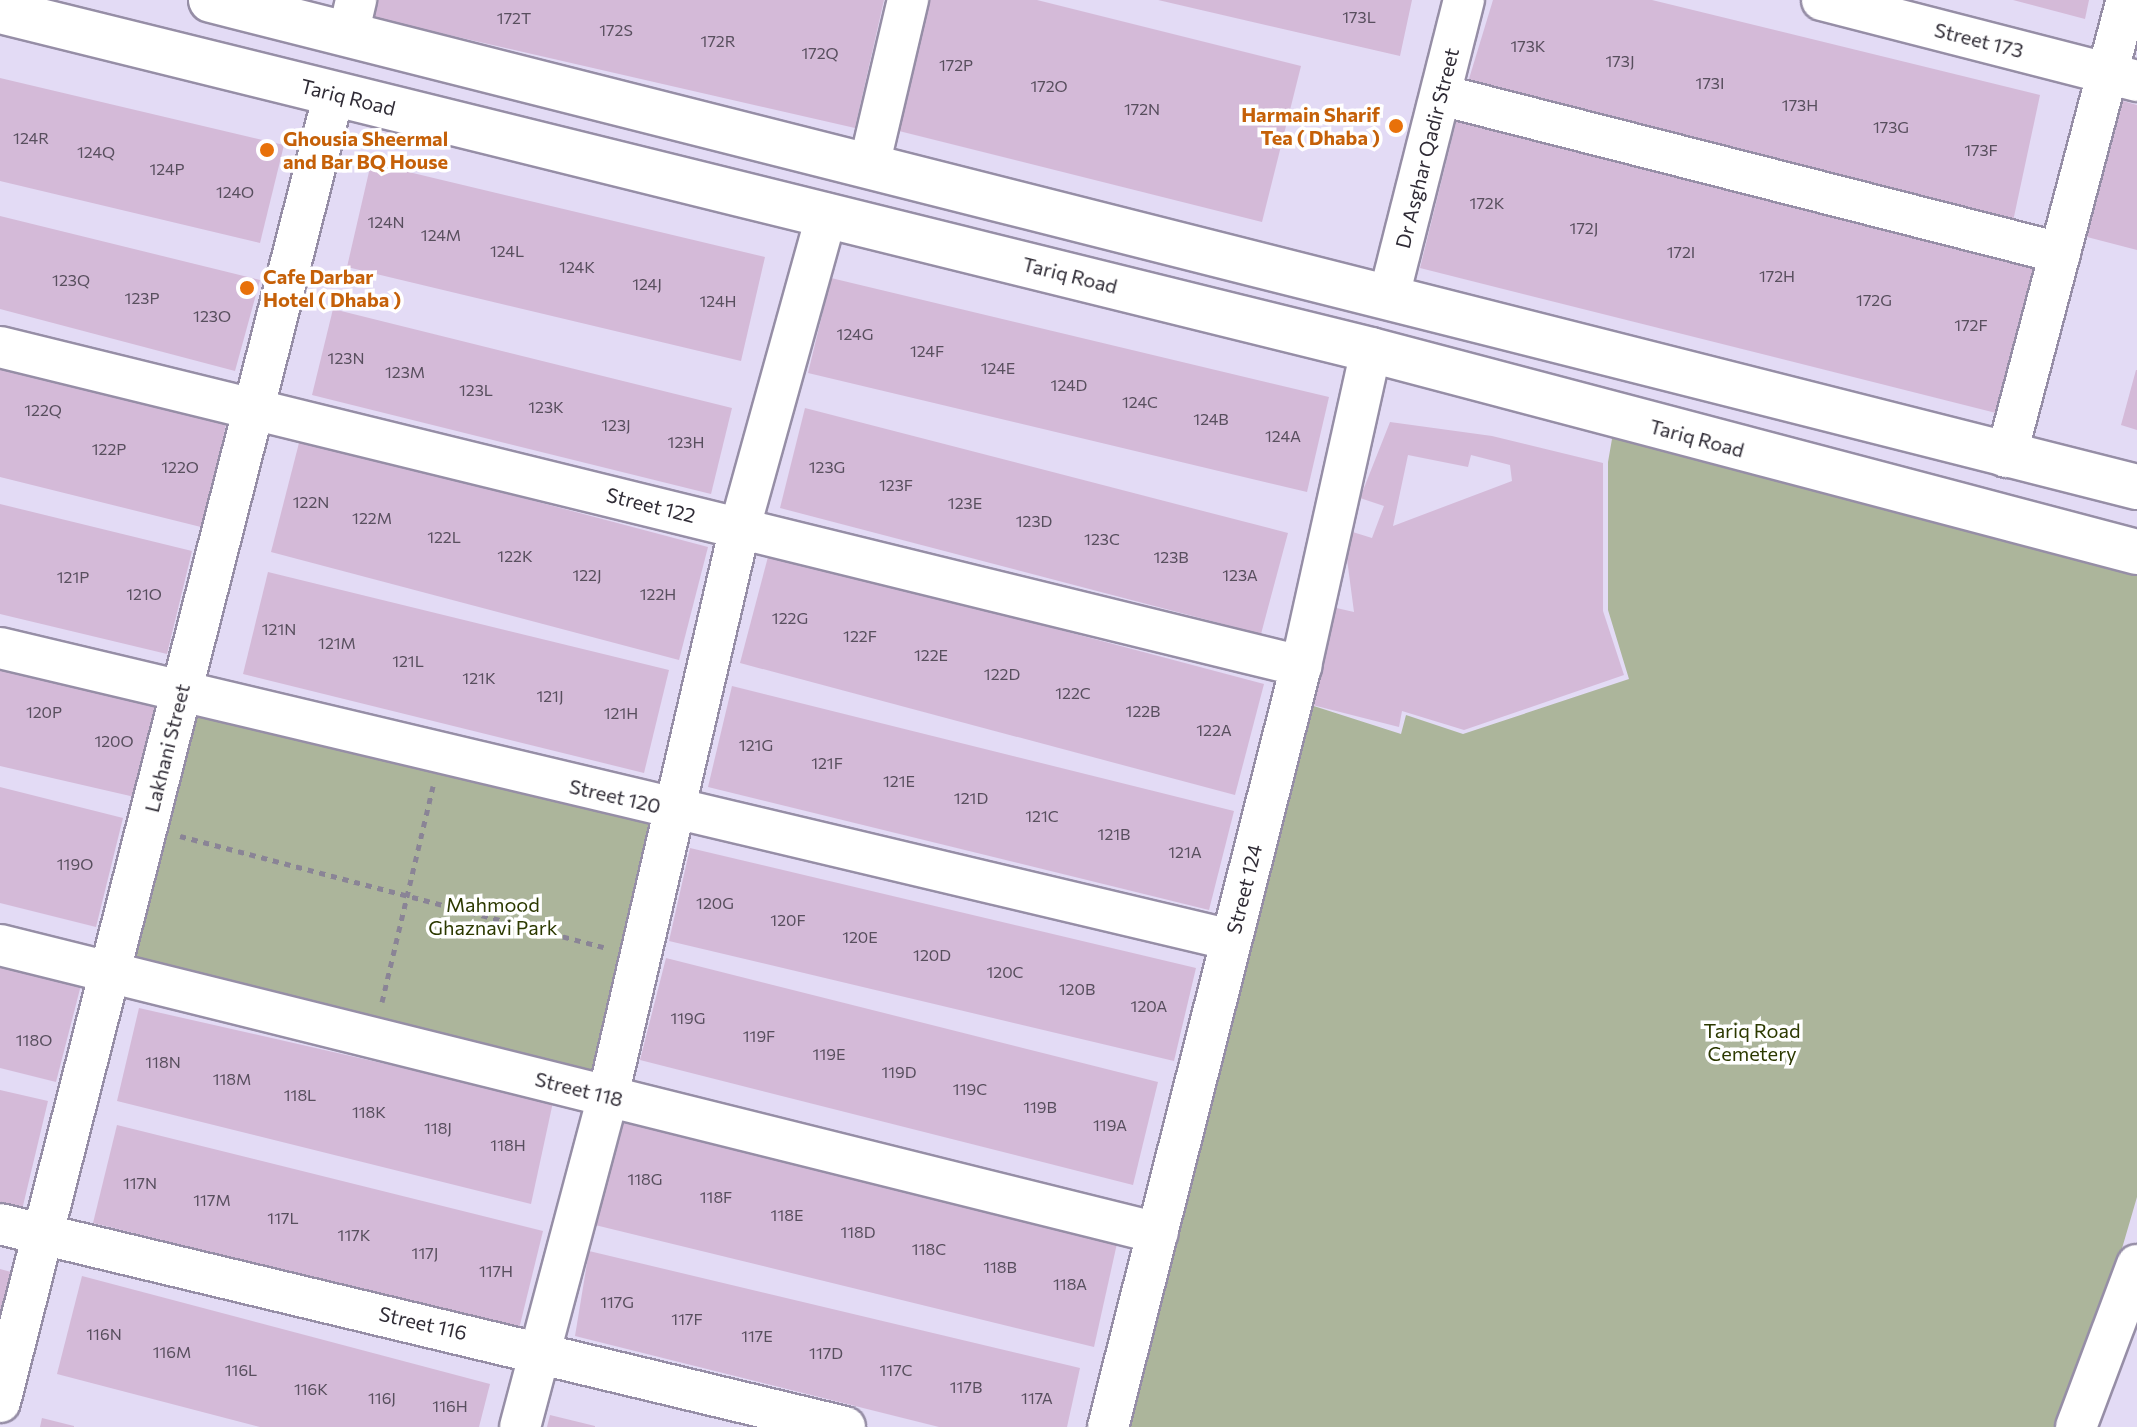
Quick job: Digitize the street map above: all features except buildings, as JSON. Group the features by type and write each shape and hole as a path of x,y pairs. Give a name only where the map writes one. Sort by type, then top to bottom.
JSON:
{"main road":[{"path":"211,0 352,17 869,166 1389,296 2006,457 2137,487"},
{"name":"Tariq Road","path":"0,11 1371,350 2137,552"}],"street":[{"path":"869,166 908,0"},
{"name":"Dr Asghar Qadir Street","path":"1389,296 1464,0"},
{"name":"Street 173","path":"1822,0 2123,77"},
{"path":"2006,457 2060,253 2123,77 2127,0"},
{"name":"Lakhani Street","path":"0,1402 334,94"},
{"path":"1441,95 2060,253"},
{"path":"520,1427 608,1096 740,527 827,214"},
{"name":"Street 122","path":"0,347 1301,666"},
{"name":"Street 124","path":"1108,1427 1301,666 1371,350"},
{"name":"Street 120","path":"0,648 181,694 1231,940"},
{"name":"Street 118","path":"0,945 1158,1233"},
{"name":"Street 116","path":"0,1224 540,1351 845,1427"},
{"path":"2076,1427 2137,1265"}],"path":[{"path":"374,1038 440,755"},
{"path":"147,827 640,957"}],"green space":[{"name":"Tariq Road Cemetery","path":"1616,416 2137,572 2137,1197 2070,1427 1109,1427 1295,700 1401,734 1406,715 1463,734 1629,679 1608,610 1608,462"},
{"name":"Mahmood Ghaznavi Park","path":"181,694 673,809 608,1096 110,973"}],"place":[{"name":"Harmain Sharif Tea ( Dhaba )","path":"1396,126"},
{"name":"Ghousia Sheermal and Bar BQ House","path":"267,150"},
{"name":"Cafe Darbar Hotel ( Dhaba )","path":"247,288"}]}
